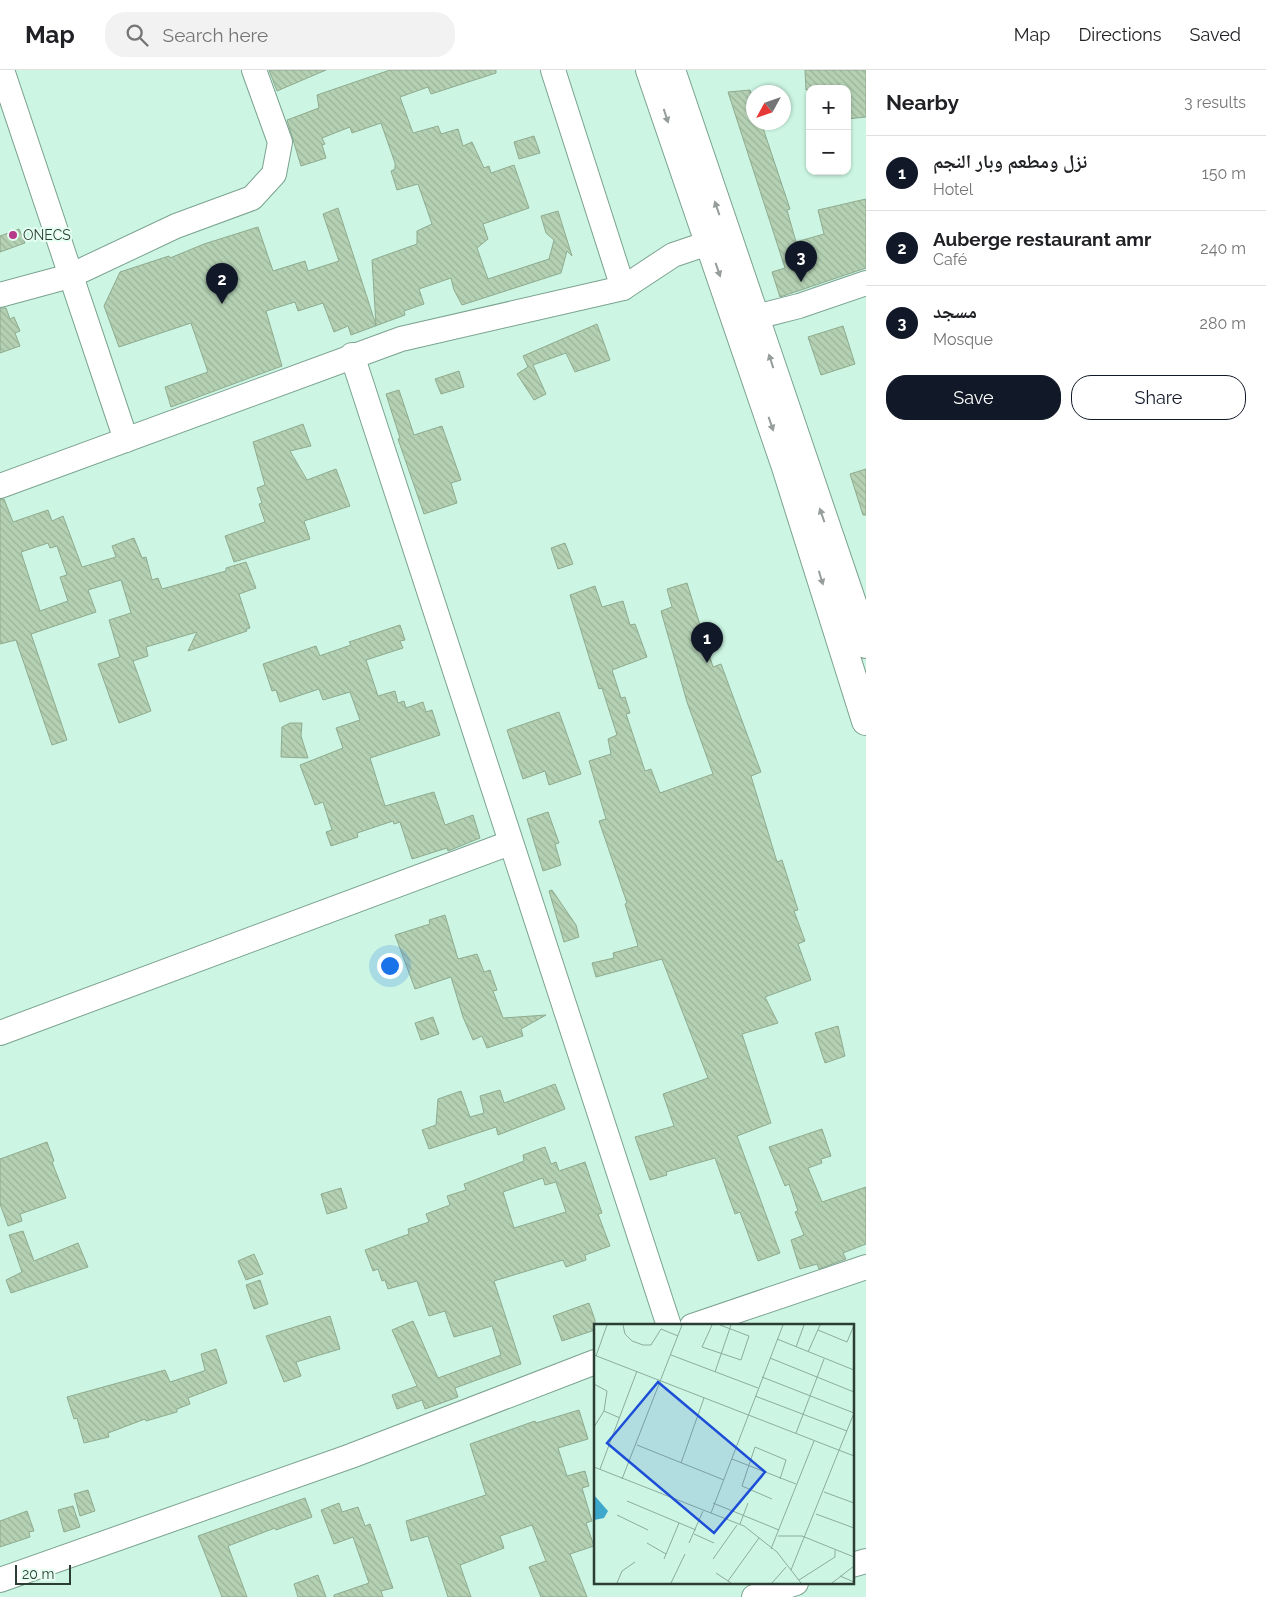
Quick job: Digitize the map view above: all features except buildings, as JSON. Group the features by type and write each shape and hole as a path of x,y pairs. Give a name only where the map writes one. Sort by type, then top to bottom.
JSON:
{"main road":[{"path":"650,70 718,240 756,317 866,644"},
{"path":"671,70 718,240 786,468 866,721"}],"street":[{"path":"2,70 126,440"},
{"path":"0,295 70,276 176,226 252,198 274,174 280,142 254,70"},
{"path":"553,70 623,288"},
{"path":"0,486 352,355 401,339 623,288 672,255 718,240"},
{"path":"756,317 799,306 866,283"},
{"path":"352,355 668,1324"},
{"path":"0,1033 510,843"},
{"path":"698,1324 866,1266"},
{"path":"0,1580 351,1456 594,1362"},
{"path":"854,1565 866,1561"},
{"path":"754,1597 793,1584"}],"place":[{"name":"ONECS","path":"13,235"},
{"name":"مسجد","path":"801,282"},
{"name":"Auberge restaurant amr","path":"222,304"},
{"name":"نزل ومطعم وبار النجم","path":"707,663"}]}
